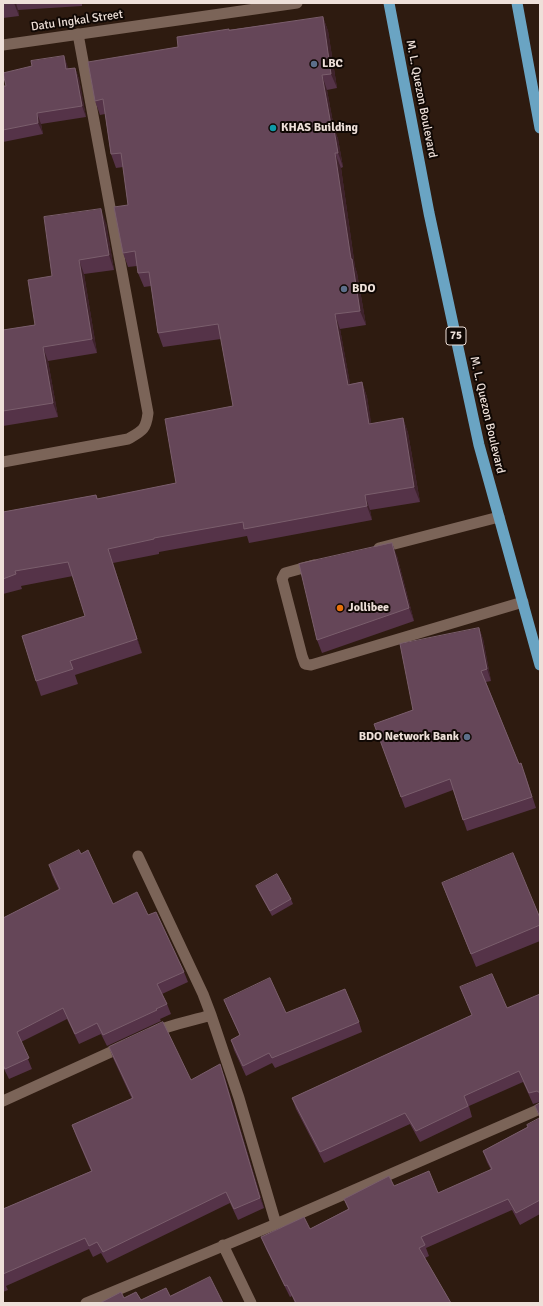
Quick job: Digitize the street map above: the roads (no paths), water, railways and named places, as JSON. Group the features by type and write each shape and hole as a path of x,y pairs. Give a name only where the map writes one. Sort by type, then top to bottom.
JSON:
{"highway":[{"name":"M. L. Quezon Boulevard","path":"389,3 431,221 479,445 540,665"},
{"path":"517,3 540,128"}],"street":[{"name":"Datu Ingkal Street","path":"3,45 297,3"},
{"path":"3,462 128,439 141,432 147,424 148,413 78,34"},
{"path":"368,551 498,517"},
{"path":"322,563 285,573 282,579 305,664 311,665 523,602"},
{"path":"138,856 203,994 211,1015 239,1098 276,1224"},
{"path":"145,1036 166,1026 194,1021 211,1015"},
{"path":"3,1102 130,1043"},
{"path":"86,1303 276,1224 540,1109"},
{"path":"223,1245 251,1303"}],"place":[{"name":"LBC","path":"314,64"},
{"name":"KHAS Building","path":"273,128"},
{"name":"BDO","path":"344,289"},
{"name":"Jollibee","path":"340,608"},
{"name":"BDO Network Bank","path":"467,737"}]}
